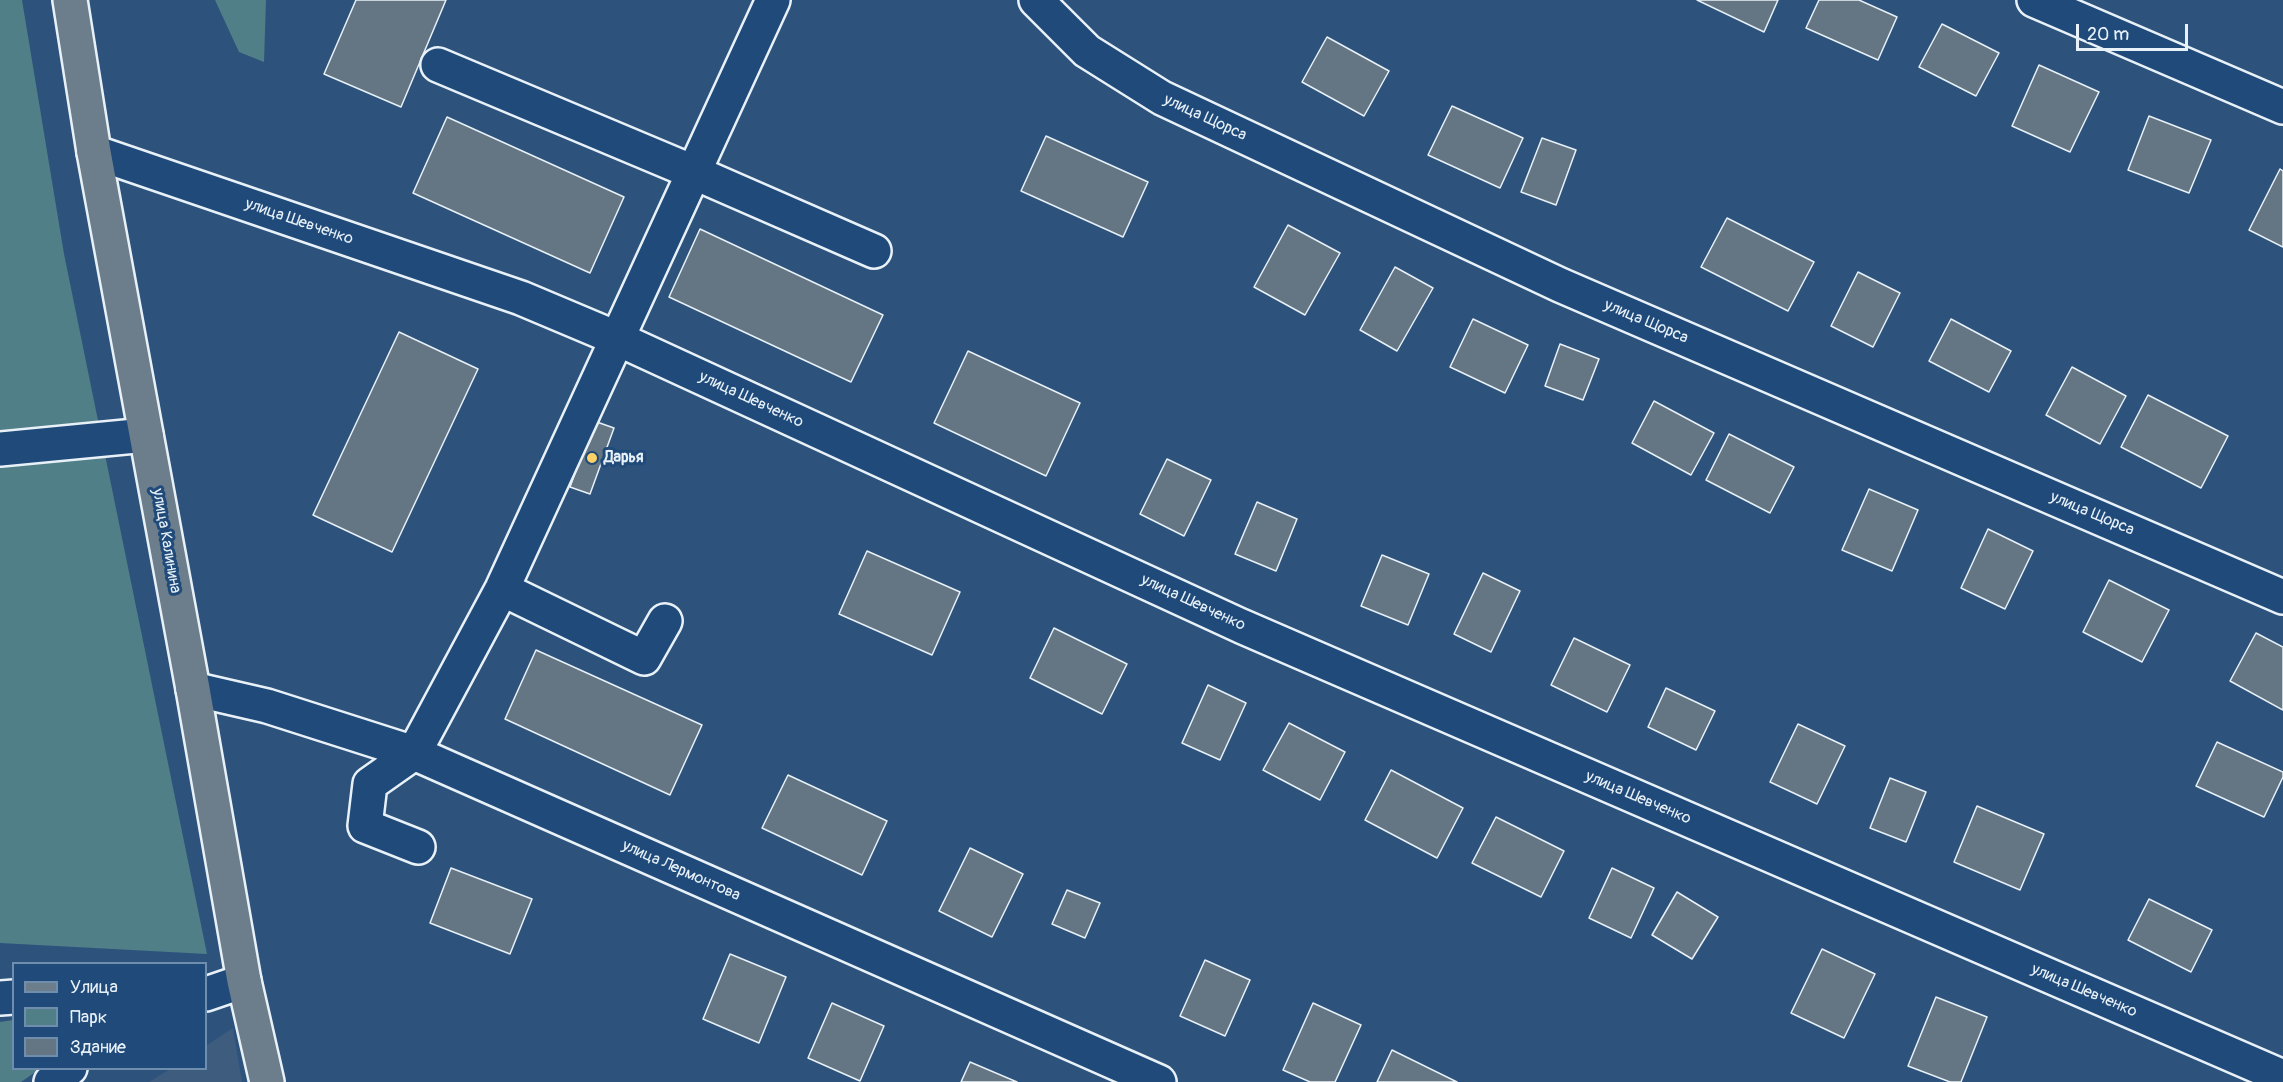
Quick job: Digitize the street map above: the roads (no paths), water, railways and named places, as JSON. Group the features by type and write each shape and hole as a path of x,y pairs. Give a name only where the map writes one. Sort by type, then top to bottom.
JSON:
{"main road":[{"name":"улица Калинина","path":"70,0 94,152 193,689 244,981 267,1082"}],"street":[{"path":"418,847 366,826 370,784 414,753 502,589 773,0"},
{"name":"улица Щорса","path":"1036,0 1087,51 1162,98 1560,285 2283,597"},
{"path":"2034,0 2283,107"},
{"path":"438,65 874,251"},
{"name":"улица Шевченко","path":"94,152 520,298 616,338 1241,626 2246,1072 2283,1077"},
{"path":"0,449 146,435"},
{"path":"502,589 644,658 665,621"},
{"name":"улица Лермонтова","path":"193,689 267,706 414,753 1150,1080"},
{"path":"207,984 244,981"},
{"path":"207,994 244,981"},
{"path":"51,1082 67,1070"}],"place":[{"name":"Дарья","path":"592,458"}]}
